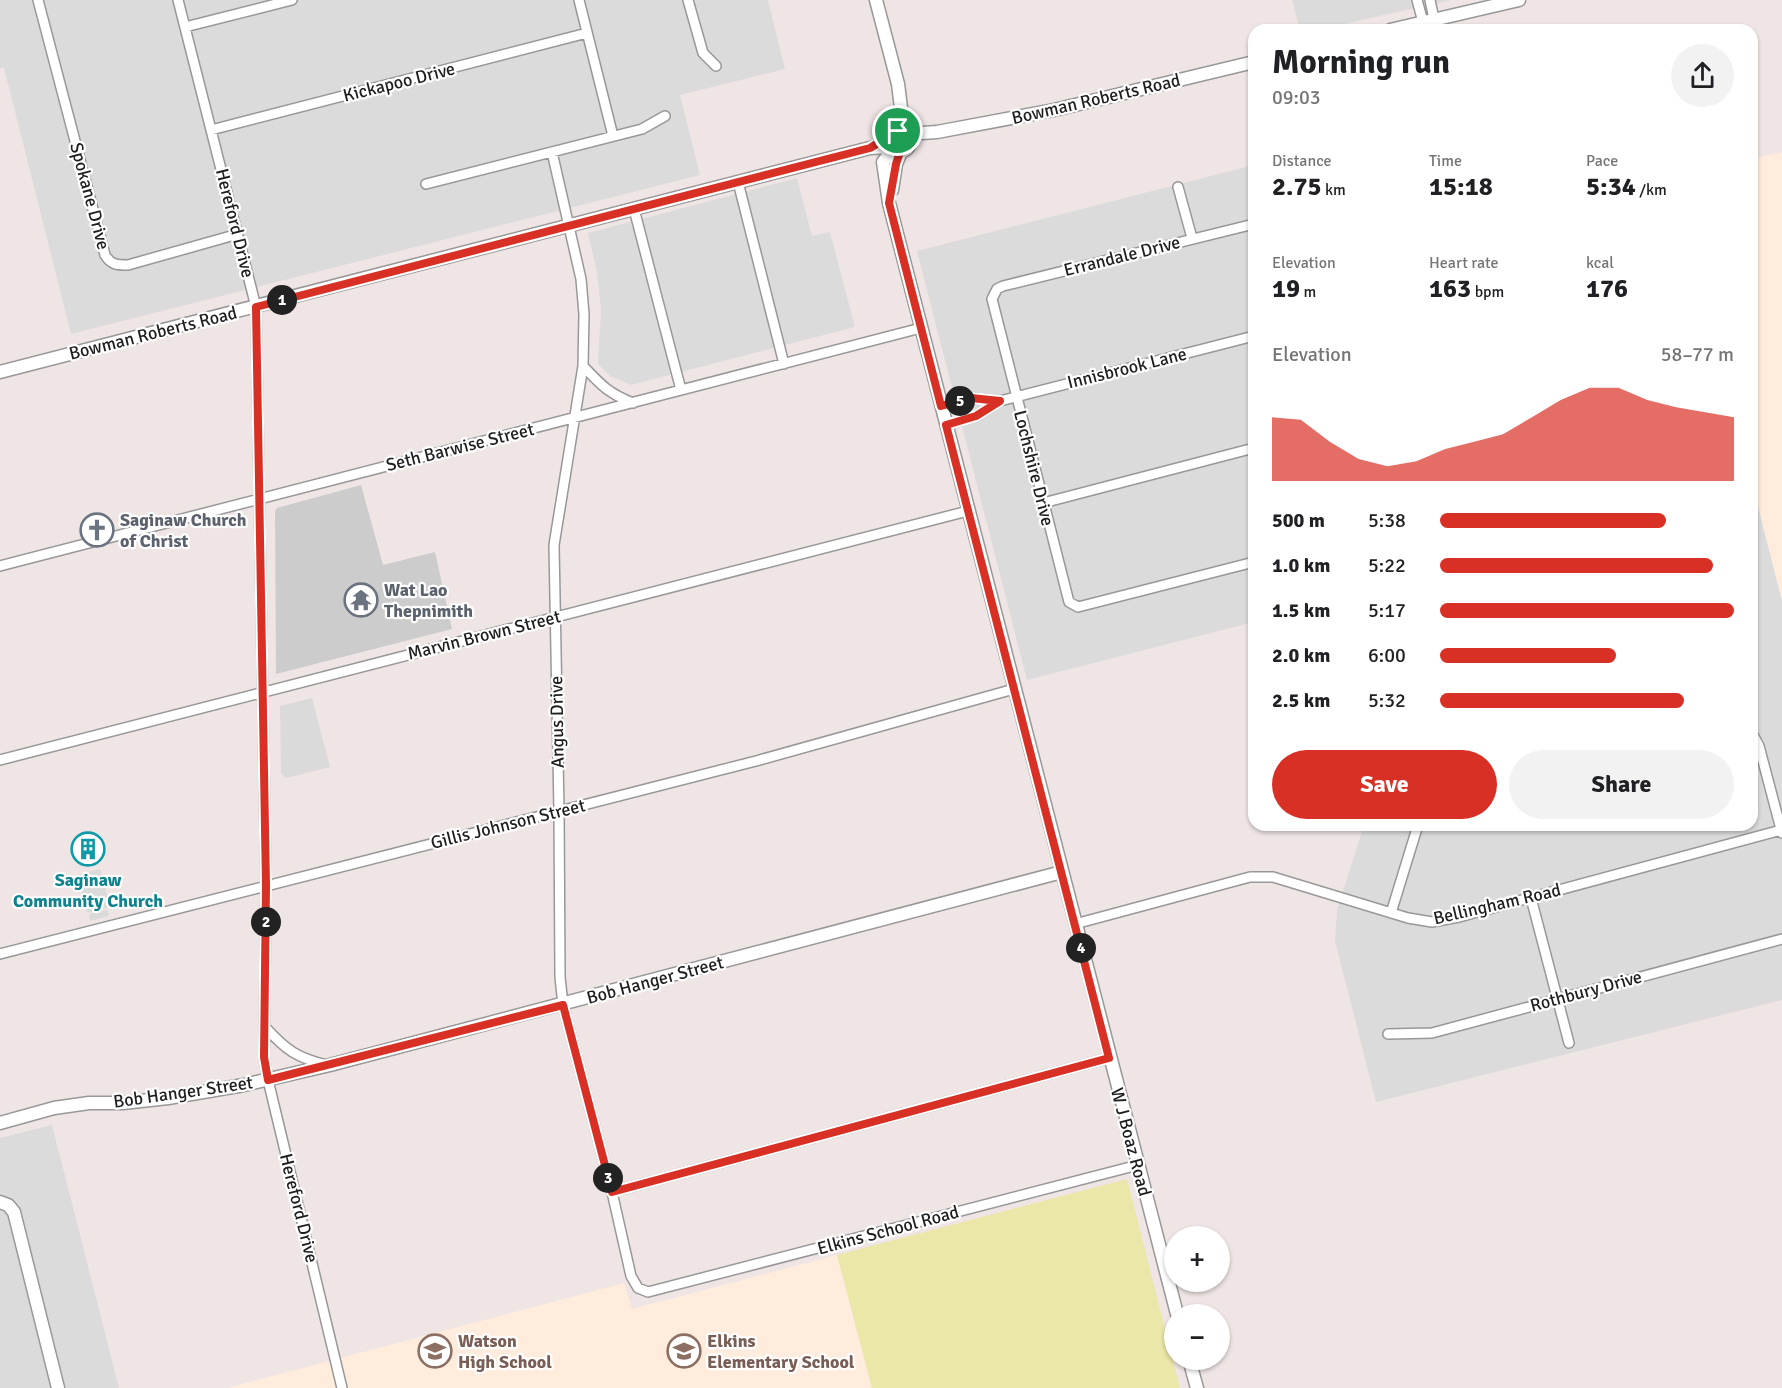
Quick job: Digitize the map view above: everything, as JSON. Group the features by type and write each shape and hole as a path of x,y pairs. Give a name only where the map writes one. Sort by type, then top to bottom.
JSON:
{"street":[{"name":"Spokane Drive","path":"38,0 104,249 110,262 117,265 128,265 238,234"},
{"name":"Hereford Drive","path":"178,0 256,307 266,886 264,1057 342,1388"},
{"path":"185,27 292,0"},
{"path":"579,0 613,136"},
{"path":"688,0 702,53 716,66"},
{"name":"W J Boaz Road","path":"876,0 898,84 901,113 889,203 1174,1304"},
{"path":"1417,0 1429,21"},
{"path":"1429,21 1430,0"},
{"path":"1416,24 1519,0"},
{"name":"Kickapoo Drive","path":"211,130 587,33"},
{"name":"Bowman Roberts Road","path":"0,372 898,141 1054,110 1248,63"},
{"path":"426,184 642,129 664,116"},
{"name":"Angus Drive","path":"552,152 581,279 584,314 583,366 555,529 554,617 560,977 563,1005 612,1192 627,1263 638,1288"},
{"path":"738,182 784,364"},
{"path":"1178,187 1192,238"},
{"path":"634,209 681,390"},
{"name":"Errandale Drive","path":"994,293 1004,286 1248,225"},
{"name":"Lochshire Drive","path":"994,293 993,305 1069,602 1078,607 1248,564"},
{"name":"Seth Barwise Street","path":"0,566 921,328"},
{"name":"Innisbrook Lane","path":"946,425 976,416 1000,401 1248,338"},
{"path":"583,366 606,390 633,403"},
{"name":"Innisbrook Lane","path":"941,406 971,398 1000,401"},
{"path":"1043,503 1248,450"},
{"name":"Marvin Brown Street","path":"0,760 968,511"},
{"name":"Gillis Johnson Street","path":"0,954 756,761 1014,689"},
{"path":"1758,744 1781,833"},
{"path":"1391,913 1416,831"},
{"name":"Bellingham Road","path":"1075,924 1264,876 1391,913 1432,922 1459,917 1781,833"},
{"name":"Bob Hanger Street","path":"0,1123 54,1108 90,1103 123,1103 168,1098 268,1080 563,1005 1062,872"},
{"path":"1531,898 1569,1043"},
{"name":"Rothbury Drive","path":"1388,1034 1432,1033 1782,939"},
{"path":"265,1027 289,1051 311,1061 330,1065"},
{"path":"612,1192 1109,1058"},
{"name":"Elkins School Road","path":"638,1288 648,1292 1138,1165"},
{"path":"0,1202 8,1204 14,1212 58,1388"},
{"path":"1192,1370 1197,1388"}],"shaded area":[{"path":"0,0 768,0 785,69 680,95 700,175 71,334 4,68 0,68"},
{"path":"1292,0 1451,0 1344,24 1298,24"},
{"path":"1782,152 1782,601 1758,507 1758,158"},
{"path":"1248,167 1248,624 1027,680 917,251"},
{"path":"797,178 812,236 830,232 855,327 631,385 610,376 598,364 601,309 597,272 588,233"},
{"name":"Wat Lao Thepnimith","path":"361,485 383,565 435,552 452,629 276,674 275,511 277,508"},
{"path":"1758,506 1782,600 1782,1000 1376,1102 1335,941 1337,910 1362,831 1758,831"},
{"path":"312,698 330,767 286,778 281,773 280,706"},
{"path":"100,869 110,907 102,909 103,911 108,910 109,916 90,921 89,915 95,911 87,913 77,875"},
{"path":"52,1125 119,1388 0,1388 0,1138"},
{"path":"1127,1179 1164,1325 1164,1370 1175,1370 1180,1388 872,1388 837,1255"},
{"name":"Elkins Elementary School","path":"837,1255 872,1388 227,1388 624,1283 632,1309"}],"place":[{"name":"Saginaw Church of Christ","path":"97,530"},
{"name":"Wat Lao Thepnimith","path":"361,600"},
{"name":"Saginaw Community Church","path":"88,849"},
{"name":"Watson High School","path":"435,1351"},
{"name":"Elkins Elementary School","path":"684,1351"}],"route":[{"path":"898,131 909,136 910,143 907,149 900,152 889,203 941,406 971,398 1000,401 976,416 946,425 1109,1058 612,1192 563,1005 268,1080 264,1057 266,886 256,307 870,148 898,131"}]}
